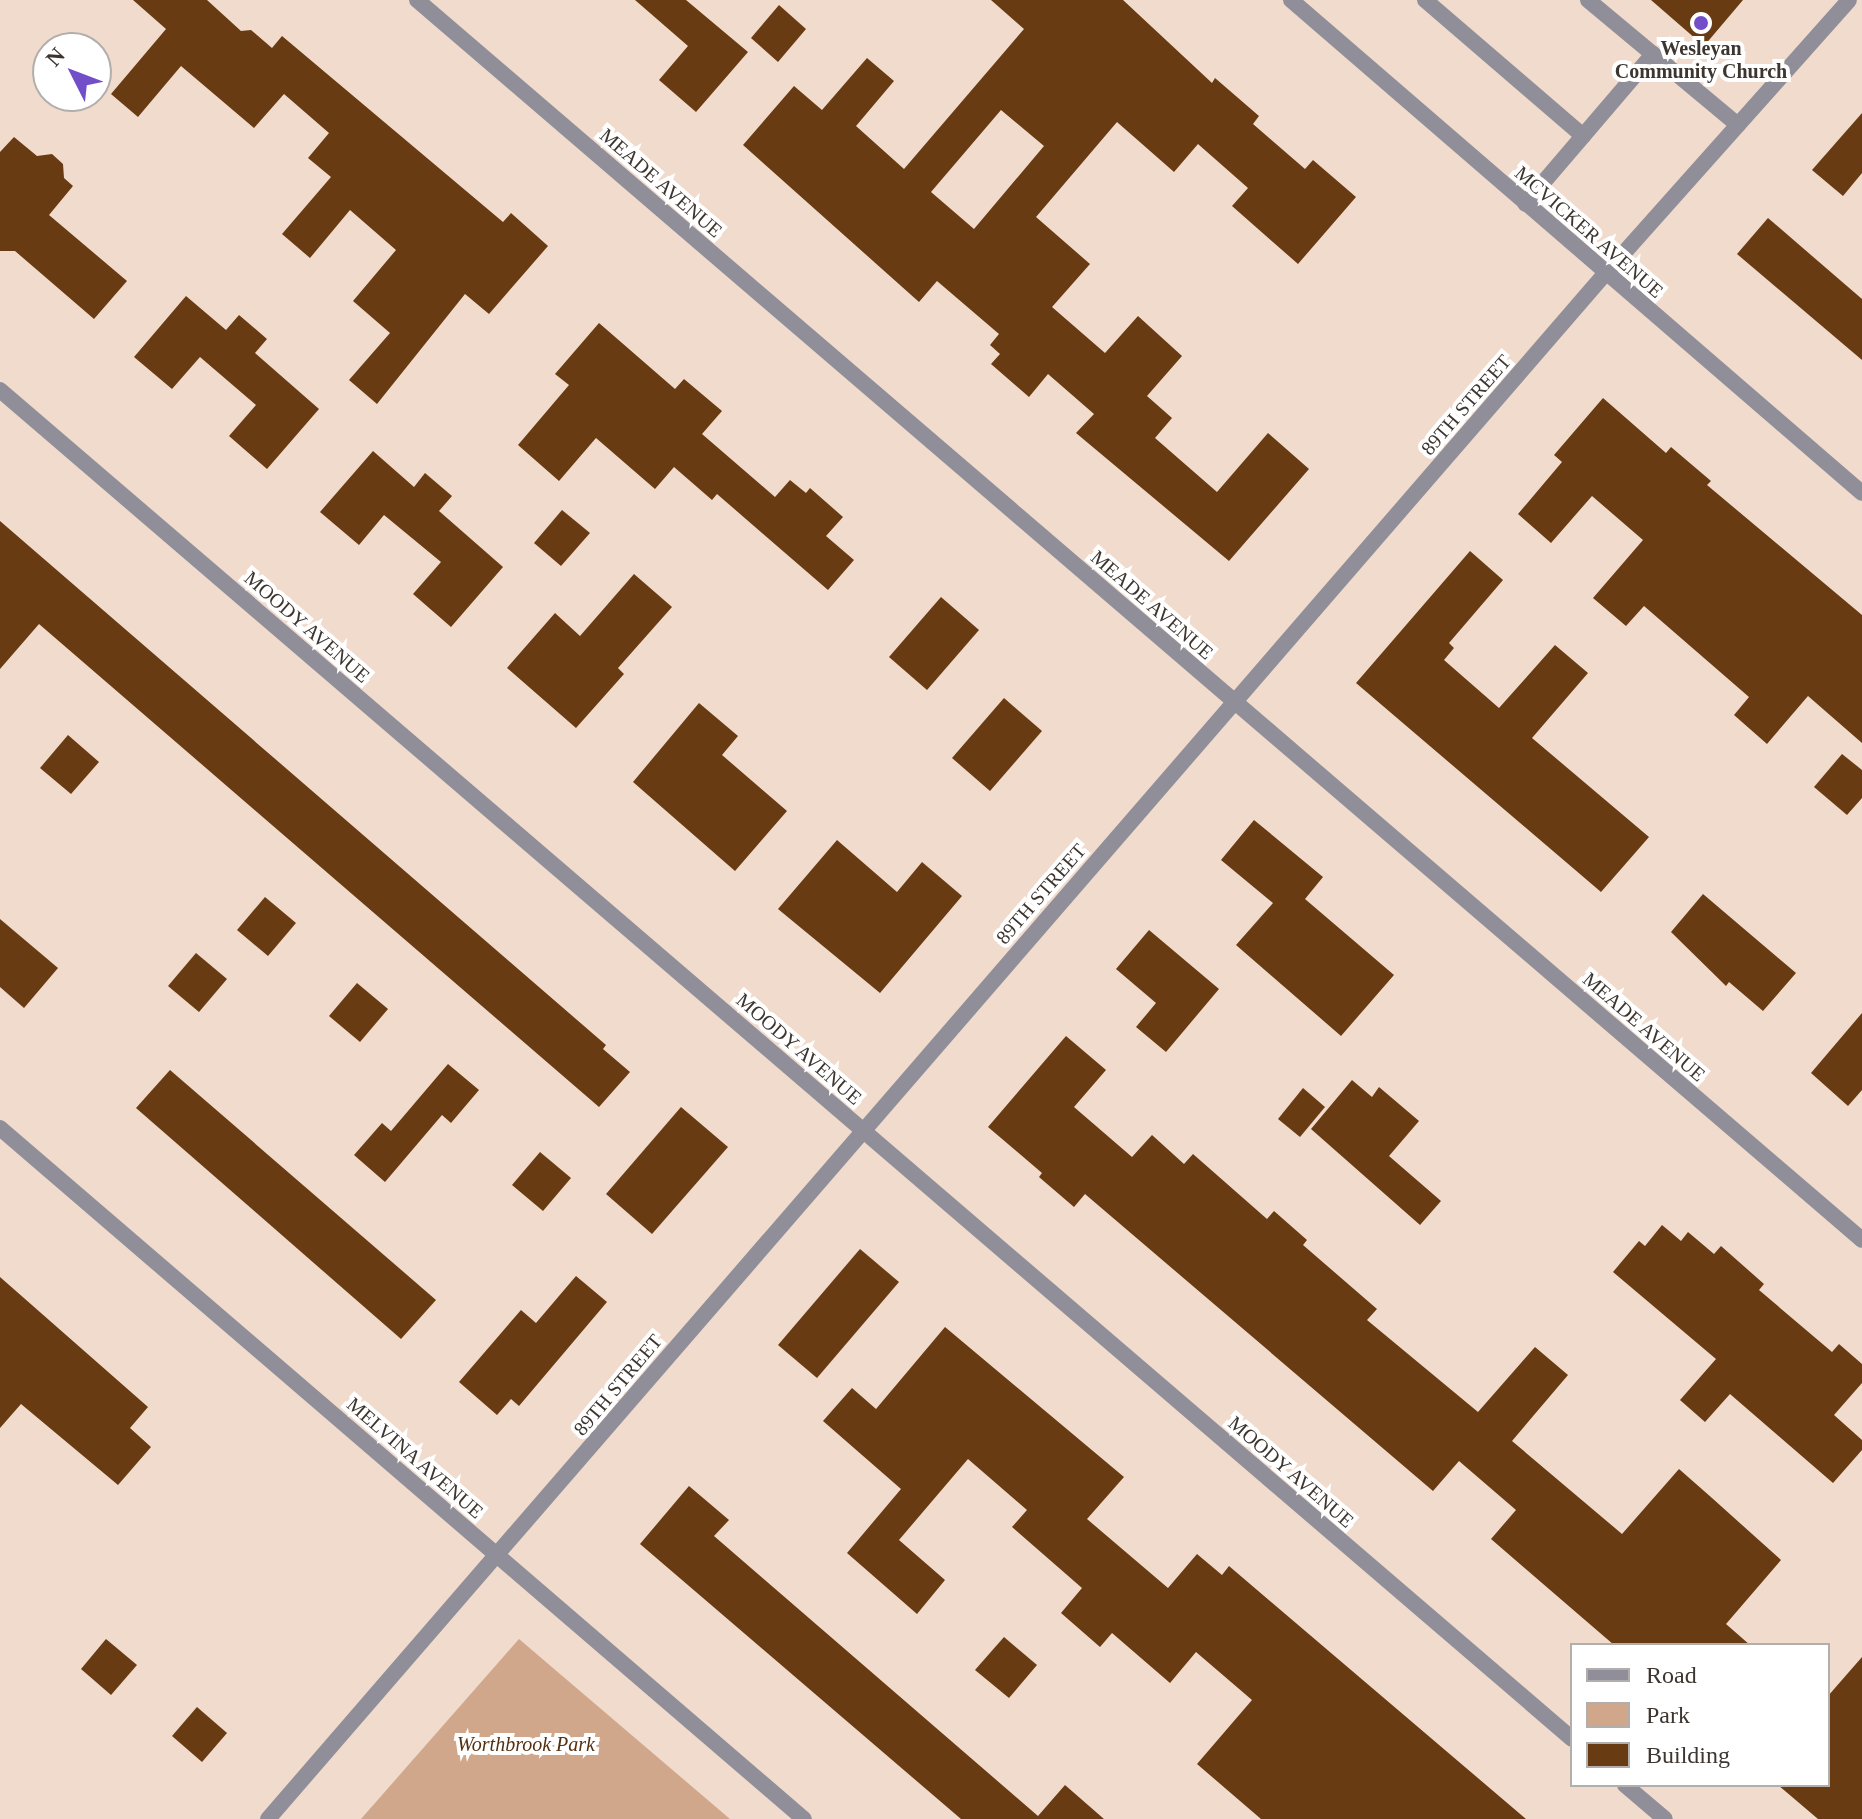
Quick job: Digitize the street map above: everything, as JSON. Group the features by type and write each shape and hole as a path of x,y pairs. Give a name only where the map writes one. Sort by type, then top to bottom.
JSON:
{"street":[{"name":"MEADE AVENUE","path":"417,0 1862,1240"},
{"name":"MCVICKER AVENUE","path":"1291,0 1862,493"},
{"path":"1425,0 1583,136"},
{"path":"1588,0 1738,125"},
{"name":"89TH STREET","path":"268,1819 498,1557 862,1130 1606,273 1849,0"},
{"path":"1525,204 1653,54"},
{"name":"MOODY AVENUE","path":"0,390 1570,1737"},
{"name":"MELVINA AVENUE","path":"0,1128 804,1819"},
{"path":"1627,1787 1665,1819"}],"green space":[{"name":"Worthbrook Park","path":"519,1639 730,1819 361,1819"}],"building":[{"path":"133,0 207,0 241,31 251,30 272,48 282,36 503,222 511,213 548,246 489,314 465,294 377,404 349,380 390,333 353,301 396,250 350,210 310,258 282,234 331,177 308,158 329,133 284,94 254,128 181,66 138,117 112,95 166,29"},
{"path":"635,0 686,0 748,52 696,112 659,80 688,46"},
{"path":"991,0 1123,0 1212,83 1215,78 1259,116 1253,124 1305,169 1313,160 1356,197 1298,264 1232,206 1248,188 1198,144 1174,172 1117,122 1036,217 1090,264 1052,307 1105,353 1138,316 1182,356 1147,396 1172,418 1155,438 1217,492 1268,433 1309,469 1229,561 1076,433 1094,414 1048,374 1029,397 991,364 1000,354 990,345 999,334 937,281 919,302 743,145 794,86 822,110 867,58 894,81 856,126 904,169 1024,29","holes":["1001,110 1044,146 974,229 931,192"]},
{"name":"Wesleyan Community Church","path":"1651,0 1743,0 1704,46"},
{"path":"779,5 806,29 778,62 751,38"},
{"path":"1862,113 1862,173 1843,196 1812,170"},
{"path":"14,137 37,156 52,154 63,164 64,178 73,186 49,215 127,281 94,319 15,251 0,251 0,152"},
{"path":"1768,218 1862,299 1862,360 1737,254"},
{"path":"186,296 226,330 239,315 267,339 255,353 319,409 267,469 229,436 256,405 200,357 172,389 134,357"},
{"path":"599,323 675,389 684,379 722,411 702,434 775,497 790,480 806,493 810,488 843,517 826,536 854,560 828,590 717,494 712,500 674,467 655,489 596,438 559,481 518,445 569,385 555,374"},
{"path":"1603,398 1666,453 1671,447 1711,481 1707,485 1862,615 1862,743 1808,696 1767,744 1734,715 1749,697 1644,606 1626,626 1593,598 1643,540 1592,496 1551,543 1518,514 1562,462 1554,455"},
{"path":"373,451 414,487 425,473 452,496 439,511 503,567 451,627 413,594 441,562 384,515 359,545 320,512"},
{"path":"562,510 590,533 561,566 534,543"},
{"path":"0,521 606,1045 603,1049 630,1072 599,1107 39,624 0,669"},
{"path":"1470,551 1503,580 1449,643 1454,648 1444,660 1499,708 1555,645 1588,673 1532,738 1649,837 1601,892 1356,683"},
{"path":"634,574 672,607 618,668 624,674 576,728 507,668 555,613 580,636"},
{"path":"941,597 979,630 927,690 889,657"},
{"path":"1004,698 1042,731 990,791 952,758"},
{"path":"699,703 738,736 722,755 787,811 735,871 633,782"},
{"path":"68,735 99,762 71,794 40,768"},
{"path":"1842,754 1862,770 1862,798 1847,815 1814,787"},
{"path":"1254,820 1323,877 1305,899 1394,975 1341,1036 1236,945 1273,903 1221,860"},
{"path":"837,840 897,892 922,862 962,896 880,993 778,909"},
{"path":"1703,894 1796,973 1763,1011 1729,982 1726,986 1671,932"},
{"path":"265,897 296,923 268,956 237,930"},
{"path":"0,919 58,968 24,1008 0,987"},
{"path":"1149,930 1219,989 1166,1052 1136,1027 1156,1003 1116,969"},
{"path":"196,953 227,979 199,1012 168,986"},
{"path":"357,983 388,1009 360,1042 329,1016"},
{"path":"1862,1013 1862,1090 1848,1106 1811,1073"},
{"path":"1066,1036 1106,1070 1074,1107 1132,1157 1152,1135 1184,1164 1193,1154 1267,1219 1274,1211 1307,1240 1303,1245 1377,1309 1367,1320 1478,1412 1535,1347 1568,1375 1512,1441 1622,1534 1679,1469 1781,1560 1726,1624 1748,1643 1612,1643 1491,1539 1516,1510 1459,1461 1433,1491 1085,1194 1074,1207 1039,1177 1042,1173 988,1127"},
{"path":"448,1064 479,1090 451,1123 442,1115 385,1182 354,1155 382,1123 391,1131"},
{"path":"170,1070 436,1300 401,1339 136,1108"},
{"path":"1352,1080 1372,1097 1379,1087 1419,1121 1389,1156 1441,1201 1420,1225 1311,1129"},
{"path":"1303,1088 1325,1107 1300,1137 1278,1119"},
{"path":"681,1107 728,1147 652,1234 606,1194"},
{"path":"540,1152 571,1178 543,1211 512,1185"},
{"path":"1662,1225 1681,1241 1688,1232 1714,1254 1721,1246 1764,1284 1759,1290 1832,1352 1839,1344 1862,1364 1862,1383 1834,1415 1862,1440 1862,1450 1833,1483 1730,1394 1705,1422 1680,1400 1716,1359 1613,1272 1639,1241 1645,1246"},
{"path":"860,1249 899,1282 817,1378 778,1345"},
{"path":"576,1276 607,1302 519,1406 511,1399 497,1415 459,1382 521,1310 536,1323"},
{"path":"0,1277 148,1407 130,1428 151,1447 118,1485 21,1404 0,1428"},
{"path":"945,1327 1124,1477 1087,1519 1168,1588 1197,1554 1222,1575 1229,1566 1526,1819 1261,1819 1197,1764 1252,1700 1196,1652 1170,1683 1112,1633 1100,1647 1061,1613 1082,1588 1012,1527 1027,1510 968,1459 899,1540 945,1580 917,1614 847,1553 901,1489 823,1421 852,1388 876,1409"},
{"path":"689,1486 729,1520 714,1536 1038,1816 1065,1785 1104,1819 961,1819 640,1544"},
{"path":"1004,1637 1037,1665 1009,1698 975,1670"},
{"path":"106,1639 137,1665 111,1695 81,1669"},
{"path":"1862,1657 1862,1819 1818,1819 1780,1787 1830,1787 1830,1694"},
{"path":"197,1707 227,1733 202,1762 172,1736"}],"place":[{"name":"Wesleyan Community Church","path":"1701,23"}]}
